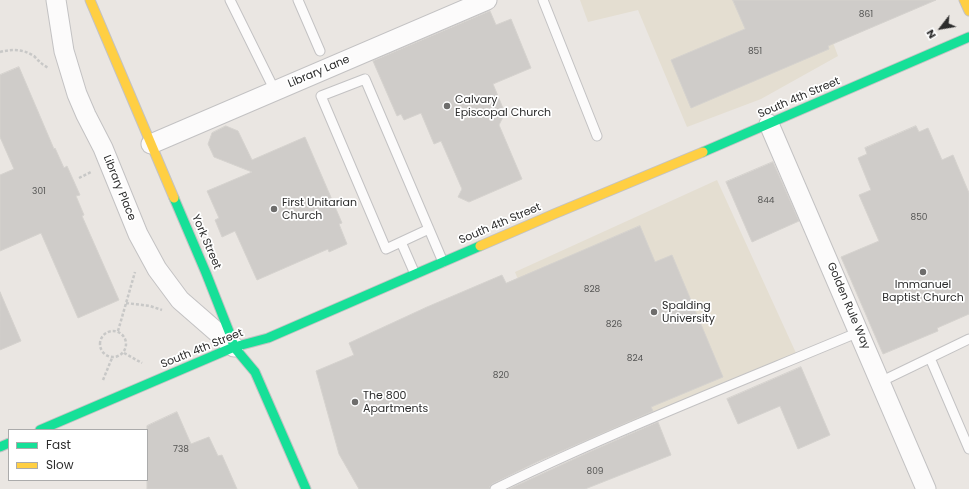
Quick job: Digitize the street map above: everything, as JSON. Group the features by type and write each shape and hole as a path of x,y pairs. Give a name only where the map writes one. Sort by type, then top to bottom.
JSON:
{"main road":[{"name":"York Street","path":"90,0 206,273 234,347 255,372 306,489"},
{"path":"964,0 969,11"},
{"name":"South 4th Street","path":"42,429 234,347 268,338 969,37"}],"street":[{"name":"Library Place","path":"56,0 64,52 78,94 86,115 103,148 138,234 157,269 180,300 234,347"},
{"name":"Library Lane","path":"151,144 487,0"},
{"name":"Golden Rule Way","path":"769,124 926,489"}],"lane":[{"path":"230,0 275,91"},
{"path":"298,0 320,51"},
{"path":"543,0 597,136"},
{"path":"429,229 386,249 321,96 365,79 429,229 443,262"},
{"path":"401,242 415,274"},
{"path":"495,489 538,468 666,412 859,332"},
{"path":"880,382 969,339"},
{"path":"930,358 969,449"}],"path":[{"path":"0,52 18,50 26,52 43,65 55,71"},
{"path":"79,178 95,171"},
{"path":"118,331 137,266"},
{"path":"126,303 150,306 167,312"},
{"path":"118,331 122,334 127,343 124,353 118,357 112,358 106,356 102,352 100,341 107,332 118,331"},
{"path":"124,353 147,366"},
{"path":"102,385 112,358"}],"shaded area":[{"path":"580,0 817,0 838,56 761,99 687,127 638,10 588,22"},
{"name":"Spalding University","path":"717,180 796,353 583,442 515,272"}],"building":[{"path":"733,0 936,0 828,46 829,49 691,108 671,60 745,29"},
{"name":"Calvary Episcopal Church","path":"490,11 496,25 511,19 531,68 493,84 505,113 499,125 522,179 469,202 458,197 462,189 441,141 434,144 421,113 404,120 401,114 397,116 373,61"},
{"path":"19,67 54,149 55,148 64,168 67,166 80,195 76,196 84,215 82,216 119,300 78,318 41,233 0,251 0,175 14,169 0,137 0,75"},
{"name":"First Unitarian Church","path":"226,126 238,131 252,160 305,137 342,223 339,224 347,244 329,252 328,249 257,280 235,231 222,237 215,220 219,218 207,191 252,172 214,157 208,144 212,133"},
{"path":"916,126 919,132 928,128 942,160 953,155 969,193 969,314 937,328 938,331 883,354 841,257 879,241 859,195 871,190 858,158 867,154 865,148"},
{"path":"773,162 799,221 752,242 726,182"},
{"path":"640,226 655,262 672,255 723,377 651,407 653,411 537,462 492,484 489,489 359,489 339,454 316,371 354,355 349,343 427,307 502,275 506,283"},
{"path":"0,292 21,341 0,350"},
{"path":"801,367 830,435 798,449 780,406 738,424 727,399"},
{"path":"177,412 191,444 209,437 218,456 222,455 237,489 147,489 147,426"},
{"path":"658,422 671,455 585,489 509,489 587,453"}],"traffic: fast":[{"path":"703,152 969,37"},
{"path":"174,198 206,273 234,347 255,372 306,489"},
{"path":"42,429 234,347 268,338 480,246"},
{"path":"0,447 8,443"}],"traffic: slow":[{"path":"90,0 174,198"},
{"path":"964,0 969,11"},
{"path":"480,246 703,152"}],"place":[{"name":"Calvary Episcopal Church","path":"447,106"},
{"name":"First Unitarian Church","path":"274,209"},
{"name":"Immanuel Baptist Church","path":"923,272"},
{"name":"Spalding University","path":"654,312"},
{"name":"The 800 Apartments","path":"355,402"}]}
